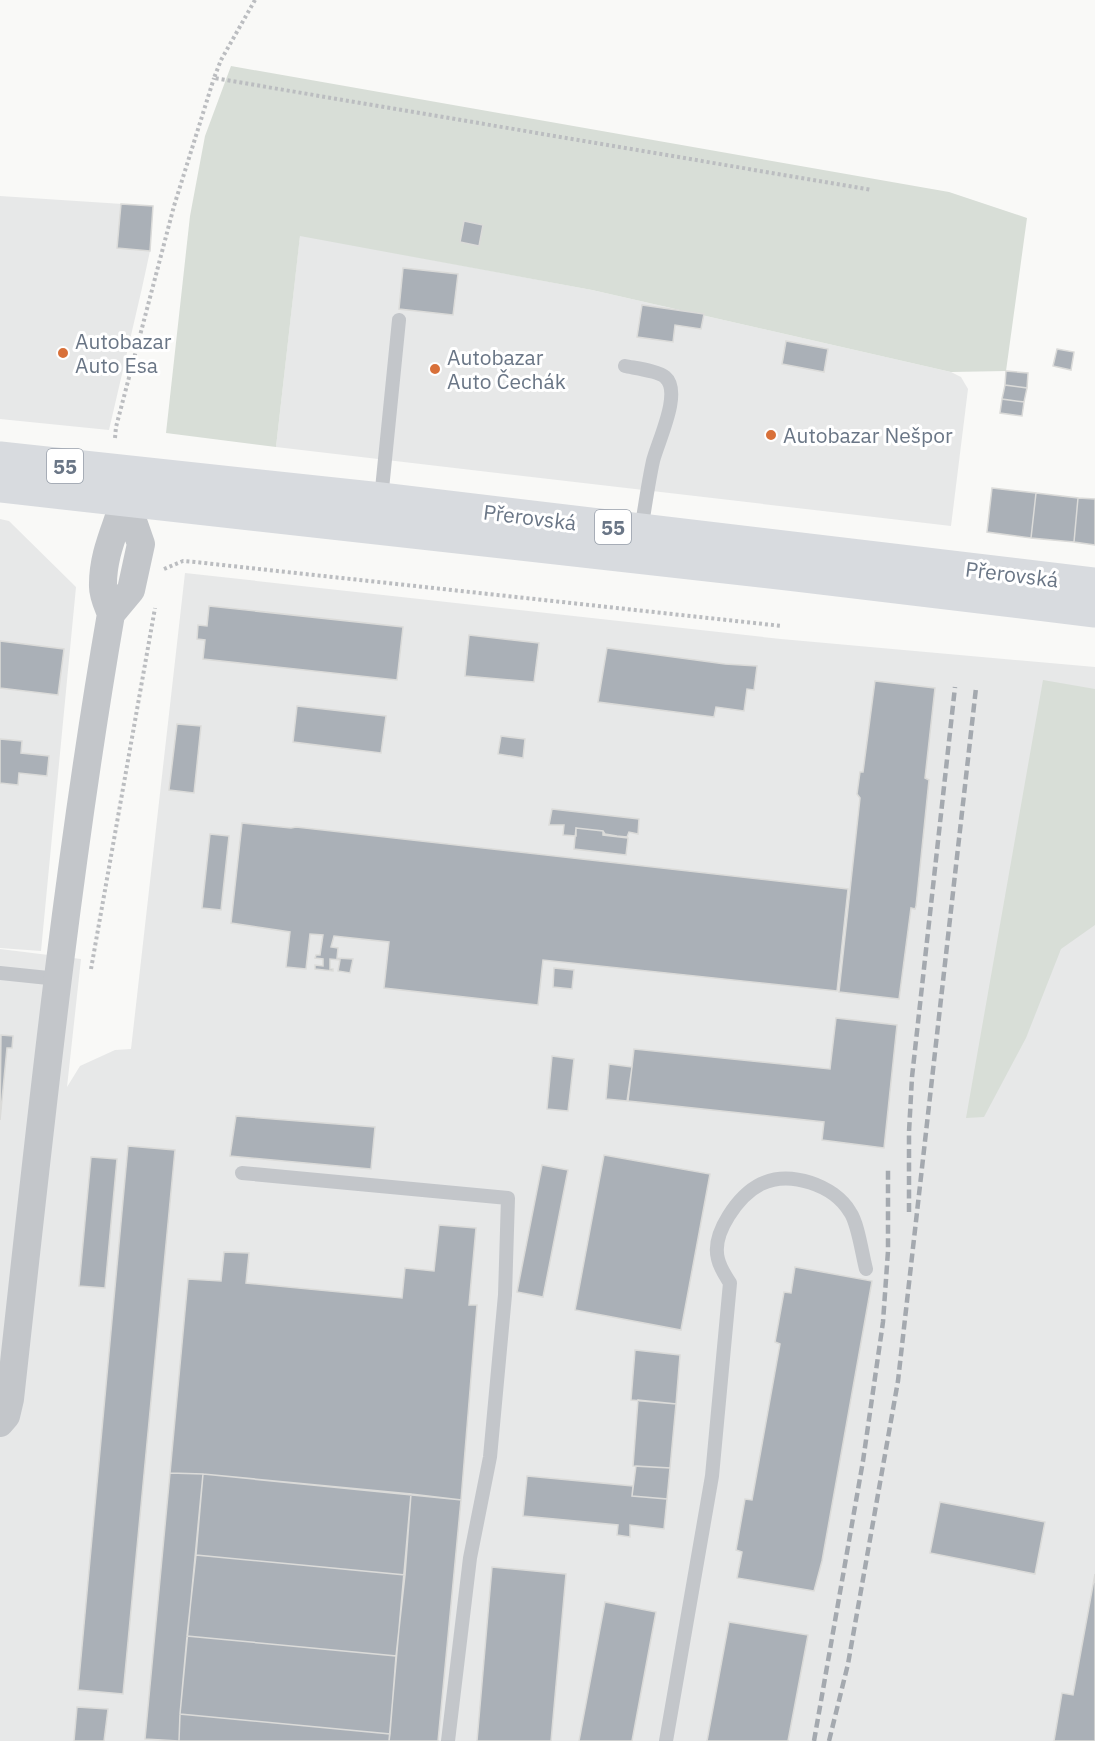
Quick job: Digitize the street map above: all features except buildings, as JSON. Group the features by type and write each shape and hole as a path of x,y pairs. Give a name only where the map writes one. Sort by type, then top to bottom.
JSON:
{"main road":[{"name":"Přerovská","path":"0,458 128,487 753,570 1095,611"},
{"name":"55","path":"0,486 128,487"},
{"name":"Přerovská","path":"128,487 381,499 1095,584"}],"street":[{"path":"0,1423 6,1416 10,1399 58,979 111,614 131,591 141,544 128,487"}],"lane":[{"path":"381,499 399,320"},
{"path":"625,366 659,374 666,377 670,385 669,410 653,459 641,530"},
{"path":"0,973 58,979"},
{"path":"242,1173 508,1198 504,1295 490,1457 470,1558 448,1741"},
{"path":"666,1741 712,1476 730,1283 717,1257 717,1242 726,1219 742,1199 761,1184 788,1178 816,1185 837,1195 852,1213 866,1269"}],"path":[{"path":"116,438 116,427 174,206 214,78 221,60 255,0"},
{"path":"214,78 872,190"},
{"path":"162,571 183,561 195,562 782,626"},
{"path":"90,973 156,603"}],"shaded area":[{"path":"231,66 949,192 1027,218 1006,371 951,372 592,290 300,236 276,447 166,433 190,216 205,136"},
{"name":"Autobazar Auto Esa","path":"0,196 153,206 150,251 109,430 0,419"},
{"path":"300,235 592,290 951,372 961,377 968,389 951,526 276,447"},
{"path":"0,519 9,521 76,587 41,951 0,948"},
{"path":"185,573 781,639 1095,667 1095,1741 0,1741 0,949 81,959 67,1087 80,1066 115,1050 131,1049"},
{"path":"1043,680 1095,689 1095,925 1061,949 1026,1038 984,1117 966,1118"}],"railway":[{"path":"909,1212 912,1077 955,687"},
{"path":"829,1741 848,1664 898,1381 976,688"},
{"path":"814,1741 863,1461 883,1322 888,1251 888,1170"}],"place":[{"name":"Autobazar Auto Esa","path":"63,353"},
{"name":"Autobazar Auto Čechák","path":"435,369"},
{"name":"Autobazar Nešpor","path":"771,435"}]}
